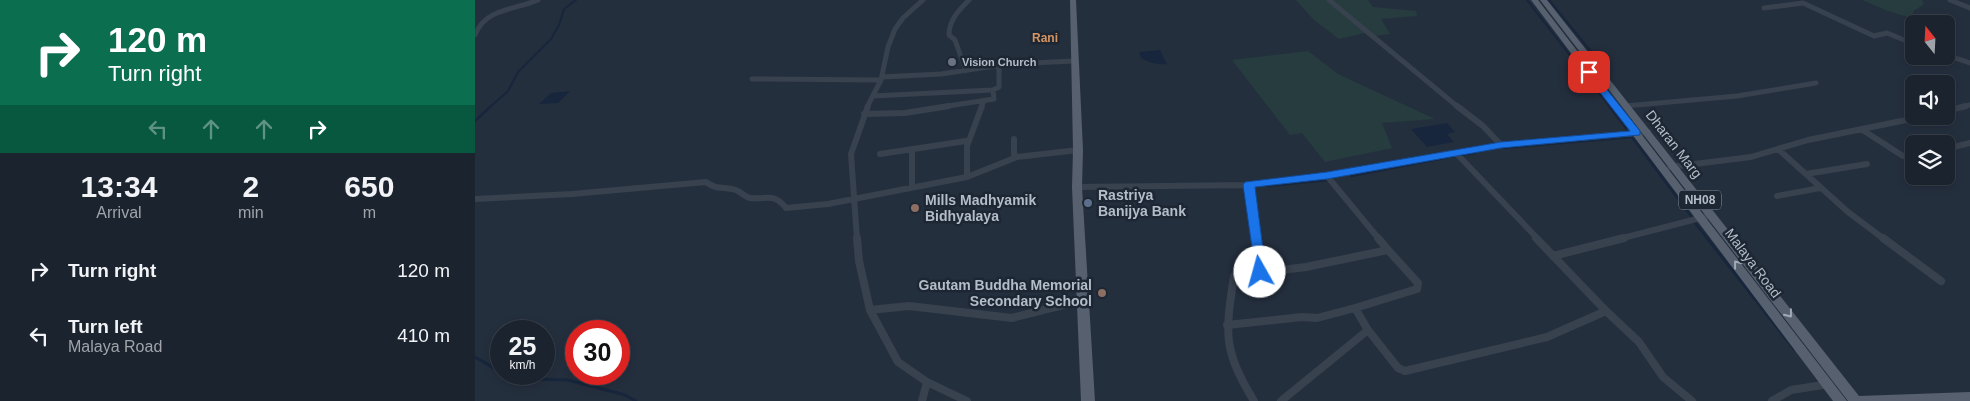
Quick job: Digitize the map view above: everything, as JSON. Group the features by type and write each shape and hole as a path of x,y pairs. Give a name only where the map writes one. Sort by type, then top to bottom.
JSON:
{"main road":[{"path":"1073,0 1073,61 1078,150 1077,187 1089,401"},
{"name":"Malaya Road","path":"1534,0 1840,401"},
{"name":"Dharan Marg","path":"1543,0 1625,106 1675,166 1856,401"},
{"path":"1856,401 1970,397"}],"street":[{"path":"475,35 478,24 492,14 538,0"},
{"path":"923,0 903,18 895,30 888,47 881,79 864,114 851,154 859,261 870,310 898,362 927,382 967,401"},
{"path":"966,71 955,40 949,35 949,31 956,13 969,0"},
{"path":"1329,0 1438,92 1483,126 1501,145"},
{"path":"1950,0 1970,8"},
{"path":"1764,8 1803,3 1874,36 1887,32 1905,40"},
{"path":"1955,58 1970,63"},
{"path":"752,79 881,79 999,66 1073,61"},
{"path":"873,96 993,90 999,87 999,66"},
{"path":"1625,106 1737,96 1816,83"},
{"path":"864,114 905,113 984,101 994,99 993,90"},
{"path":"967,177 965,161 966,141 984,101"},
{"path":"1955,109 1970,106"},
{"path":"1663,167 1751,157 1808,140 1905,120"},
{"path":"1861,129 1905,156"},
{"path":"1077,187 1249,185 1327,176 1501,145 1648,132"},
{"path":"1014,139 1014,154 1017,157"},
{"path":"880,154 966,141"},
{"path":"1955,146 1970,143"},
{"path":"1778,149 1848,212 1941,280"},
{"path":"912,150 913,187"},
{"path":"475,199 572,194 706,182 714,188 737,190 748,198 769,197 780,200 786,208 828,204 967,177 1017,157 1078,150"},
{"path":"1456,153 1606,311 1639,342 1663,377 1692,401"},
{"path":"1806,174 1867,164"},
{"path":"1227,325 1259,324 1302,317 1317,318 1417,290 1418,283 1327,176"},
{"path":"1249,185 1260,272"},
{"path":"1777,196 1820,188"},
{"path":"1553,256 1712,215"},
{"path":"1254,401 1240,379 1229,356 1226,340 1234,276 1306,266 1389,250"},
{"path":"870,310 909,306 1012,318 1083,300"},
{"path":"1355,308 1368,330 1398,368 1405,371 1547,337 1606,311"},
{"path":"1281,401 1368,330"},
{"path":"922,401 927,382"},
{"path":"1772,401 1791,390 1843,383"}],"green space":[{"path":"1296,0 1368,0 1373,7 1416,11 1417,16 1381,19 1390,34 1374,36 1369,32 1339,39 1314,20"},
{"path":"1862,0 1922,0 1924,4 1914,11 1912,15 1905,16"},
{"path":"1308,51 1338,74 1435,119 1382,123 1392,148 1325,162 1302,133 1290,135 1232,60"}],"water":[{"path":"1160,50 1167,64 1147,61 1141,58 1139,52"},
{"path":"570,91 558,103 539,104 551,93"},
{"path":"1447,123 1455,132 1447,134 1454,142 1427,147 1411,129"}],"waterway":[{"path":"490,107 508,91 518,72 551,39 559,25 564,9 576,0"},
{"path":"1527,0 1610,107"},
{"path":"1549,0 1597,59"},
{"path":"475,121 491,106"},
{"path":"1609,106 1629,132"},
{"path":"1504,148 1632,137 1691,216"},
{"path":"1463,155 1474,153"},
{"path":"1351,176 1455,156"},
{"path":"1268,186 1328,180"},
{"path":"1695,223 1708,239"},
{"path":"1707,238 1794,349"},
{"path":"475,357 490,366"},
{"path":"555,380 568,380 625,395 636,401"}],"place":[{"name":"Vision Church","path":"952,62"},
{"name":"Rastriya Banijya Bank","path":"1088,203"},
{"name":"Mills Madhyamik Bidhyalaya","path":"915,208"},
{"name":"Gautam Buddha Memorial Secondary School","path":"1102,293"}],"district":[{"name":"Rani","path":"1045,38"}],"route":[{"path":"1260,272 1249,185 1327,176 1501,145 1637,133 1589,72"}]}
